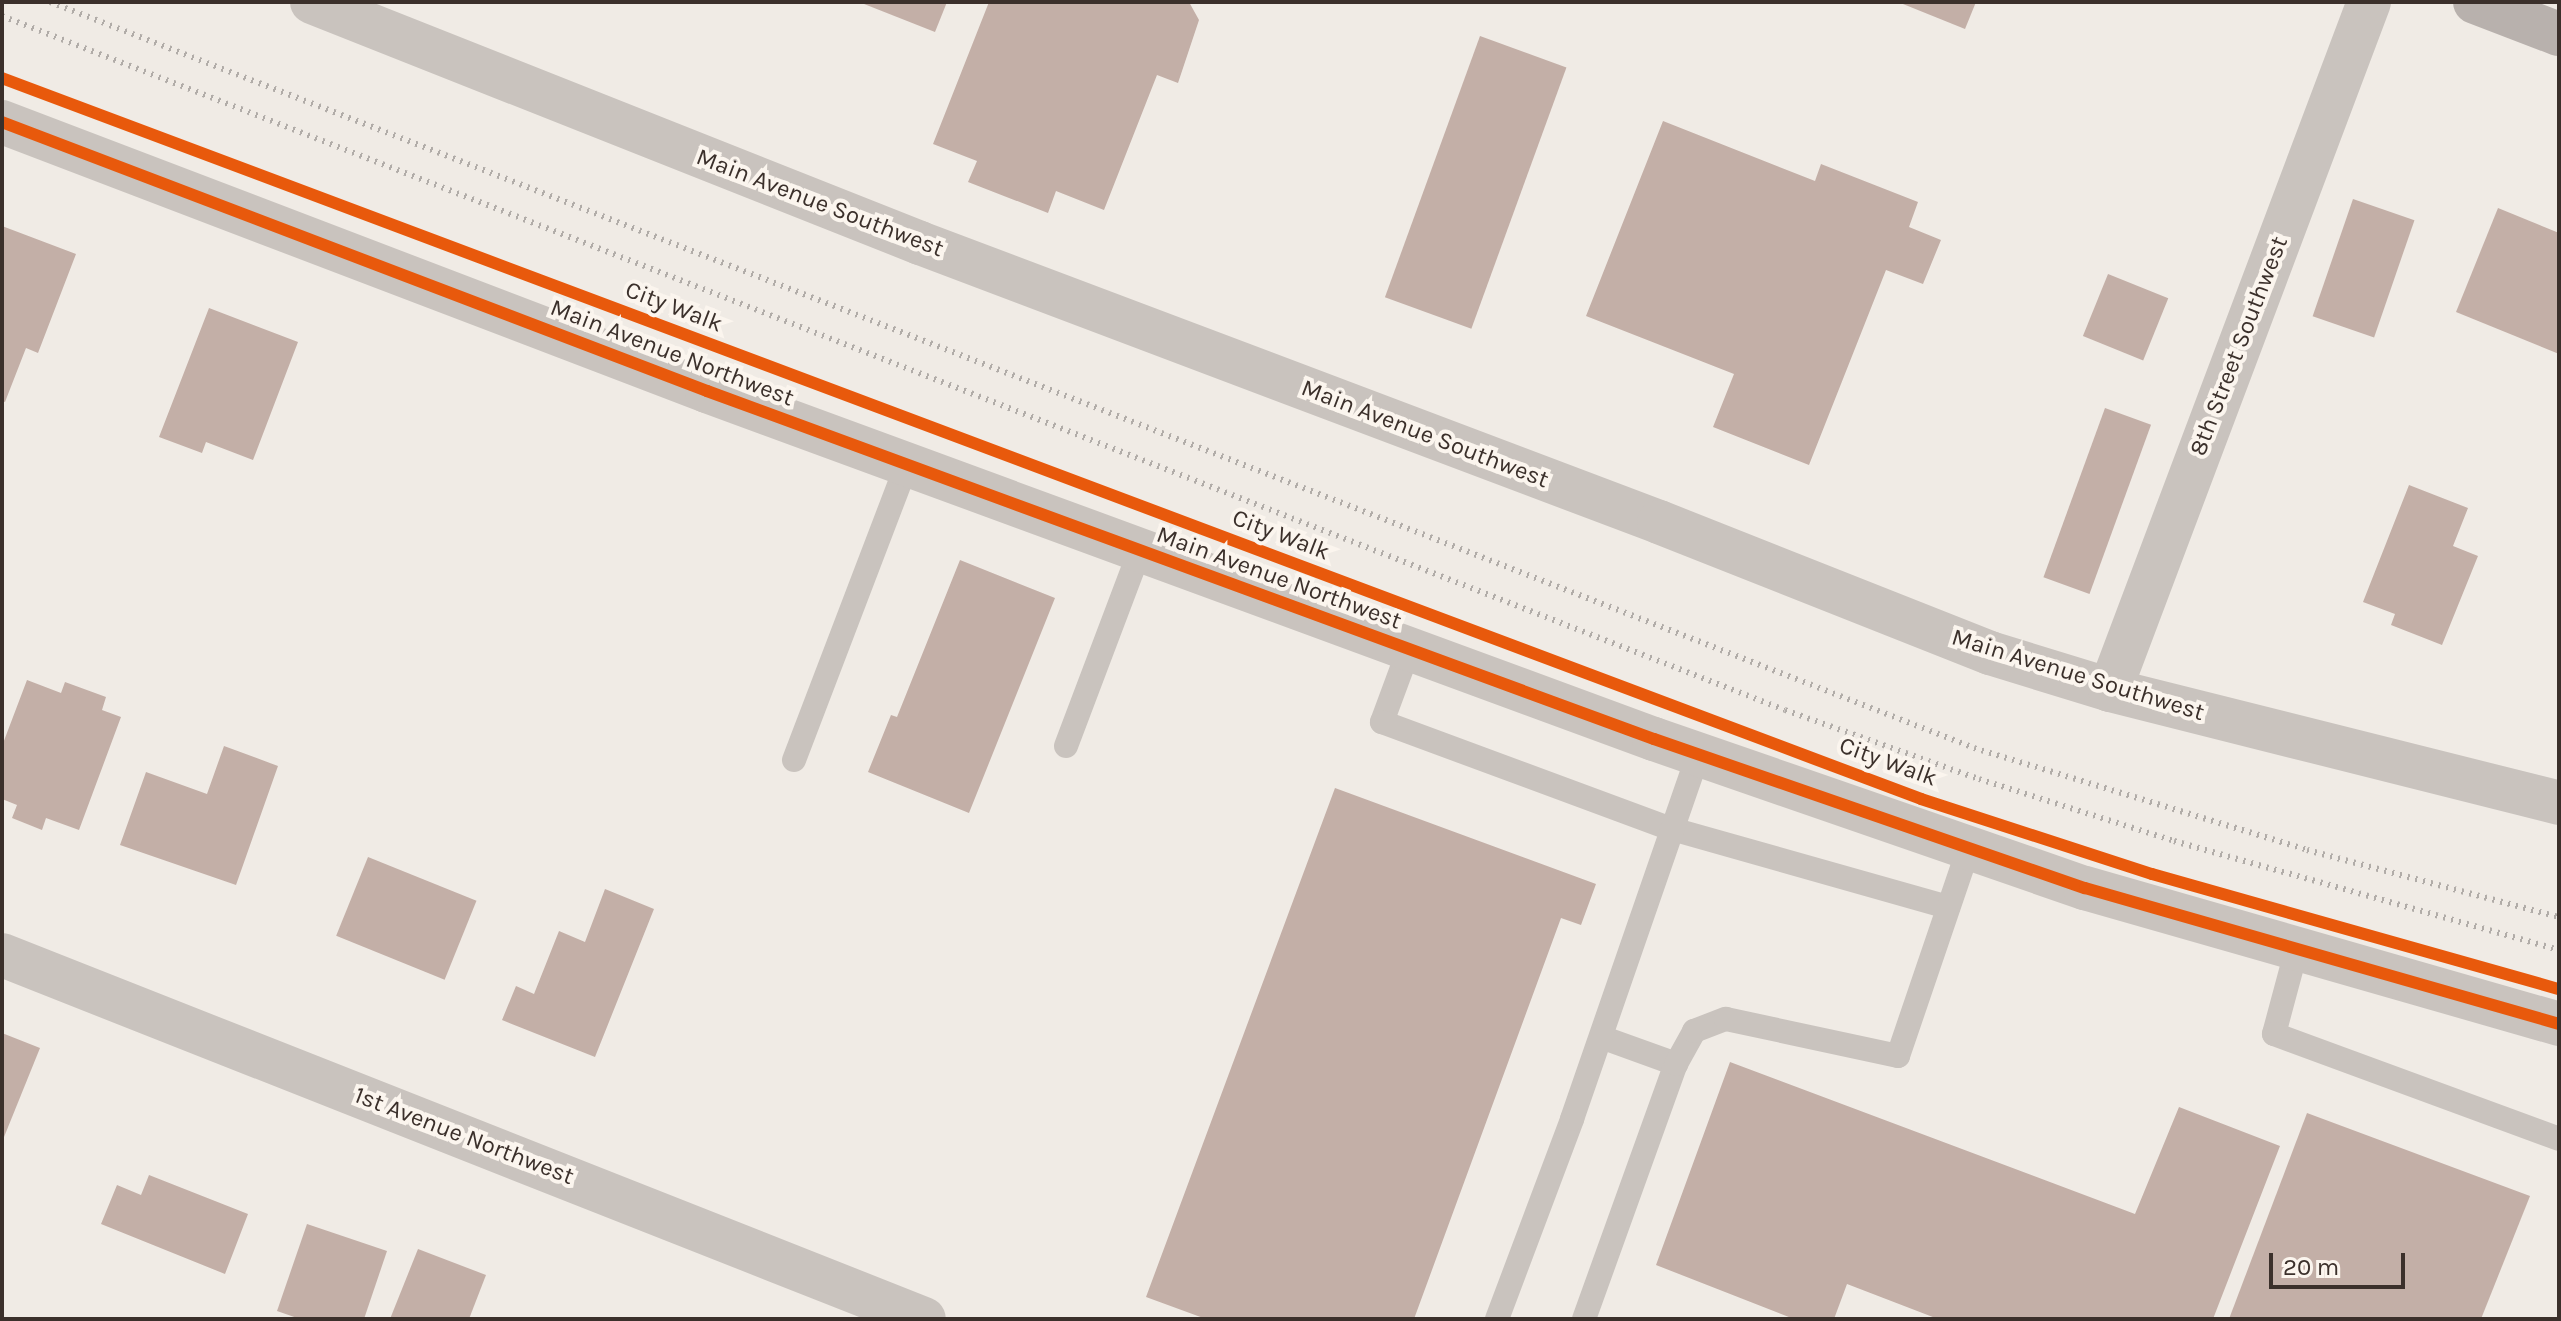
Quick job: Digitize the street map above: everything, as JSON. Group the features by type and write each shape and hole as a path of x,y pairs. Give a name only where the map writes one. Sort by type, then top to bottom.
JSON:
{"main road":[{"path":"2475,2 2559,34"}],"street":[{"name":"Main Avenue Southwest","path":"312,2 920,243 1659,522 1990,653 2110,690 2559,803"},
{"name":"8th Street Southwest","path":"2110,690 2369,2"},
{"name":"Main Avenue Northwest","path":"2,122 907,464 1698,755 2085,888 2559,1024"},
{"name":"1st Avenue Northwest","path":"2,955 866,1307 924,1319"}],"lane":[{"path":"794,760 907,464"},
{"path":"1066,746 1140,550"},
{"path":"1409,649 1382,722 1672,829 1948,907"},
{"path":"1497,1319 1601,1037 1698,755"},
{"path":"1584,1319 1676,1064 1694,1031 1726,1019 1898,1056 1969,848"},
{"path":"2297,948 2274,1034 2559,1139"},
{"path":"1601,1037 1676,1064"}],"building":[{"path":"859,2 947,2 935,32"},
{"path":"989,2 1189,2 1199,20 1178,83 1157,75 1104,210 1056,191 1048,213 968,182 977,161 933,144"},
{"path":"1898,2 1976,2 1965,29"},
{"path":"1480,36 1566,67 1471,329 1385,297"},
{"path":"1663,121 1815,181 1821,164 1918,202 1909,227 1941,240 1923,284 1886,270 1809,465 1713,427 1734,374 1586,316"},
{"path":"2353,199 2414,220 2374,337 2313,316"},
{"path":"2498,208 2559,233 2559,354 2456,312"},
{"path":"2,226 76,254 38,353 26,348 5,402 2,401"},
{"path":"2108,274 2168,298 2143,360 2083,336"},
{"path":"209,308 298,342 253,460 206,442 202,453 159,437"},
{"path":"2105,408 2151,425 2089,594 2043,577"},
{"path":"2409,485 2468,508 2453,546 2478,556 2442,645 2391,625 2395,614 2363,602"},
{"path":"960,560 1055,598 969,813 868,772 891,715 897,717"},
{"path":"27,680 61,693 65,682 106,697 102,710 121,717 79,830 46,818 42,830 12,818 17,805 2,799 2,746"},
{"path":"224,746 278,766 236,885 120,845 146,772 207,794"},
{"path":"1335,788 1596,884 1581,925 1561,918 1414,1319 1206,1319 1146,1297"},
{"path":"368,857 476,901 445,980 336,936"},
{"path":"605,889 654,909 595,1057 502,1020 516,986 534,994 559,931 585,942"},
{"path":"2,1033 40,1048 2,1142"},
{"path":"1730,1062 2135,1214 2179,1107 2280,1146 2213,1319 1938,1319 1847,1284 1834,1319 1794,1319 1656,1265"},
{"path":"2307,1113 2530,1196 2481,1319 2229,1319"},
{"path":"149,1175 248,1214 225,1274 101,1224 117,1185 141,1195"},
{"path":"307,1224 387,1251 364,1319 300,1319 277,1311"},
{"path":"418,1249 486,1275 469,1319 390,1319"}],"railway":[{"path":"50,2 1974,748 2307,850 2559,917"},
{"path":"2,16 1785,710 1979,779 2174,841 2559,950"}],"cycle path":[{"name":"City Walk","path":"2,78 1921,799 2152,874 2559,989"},
{"path":"2,122 707,391 1654,739 2085,888 2559,1024"}]}
